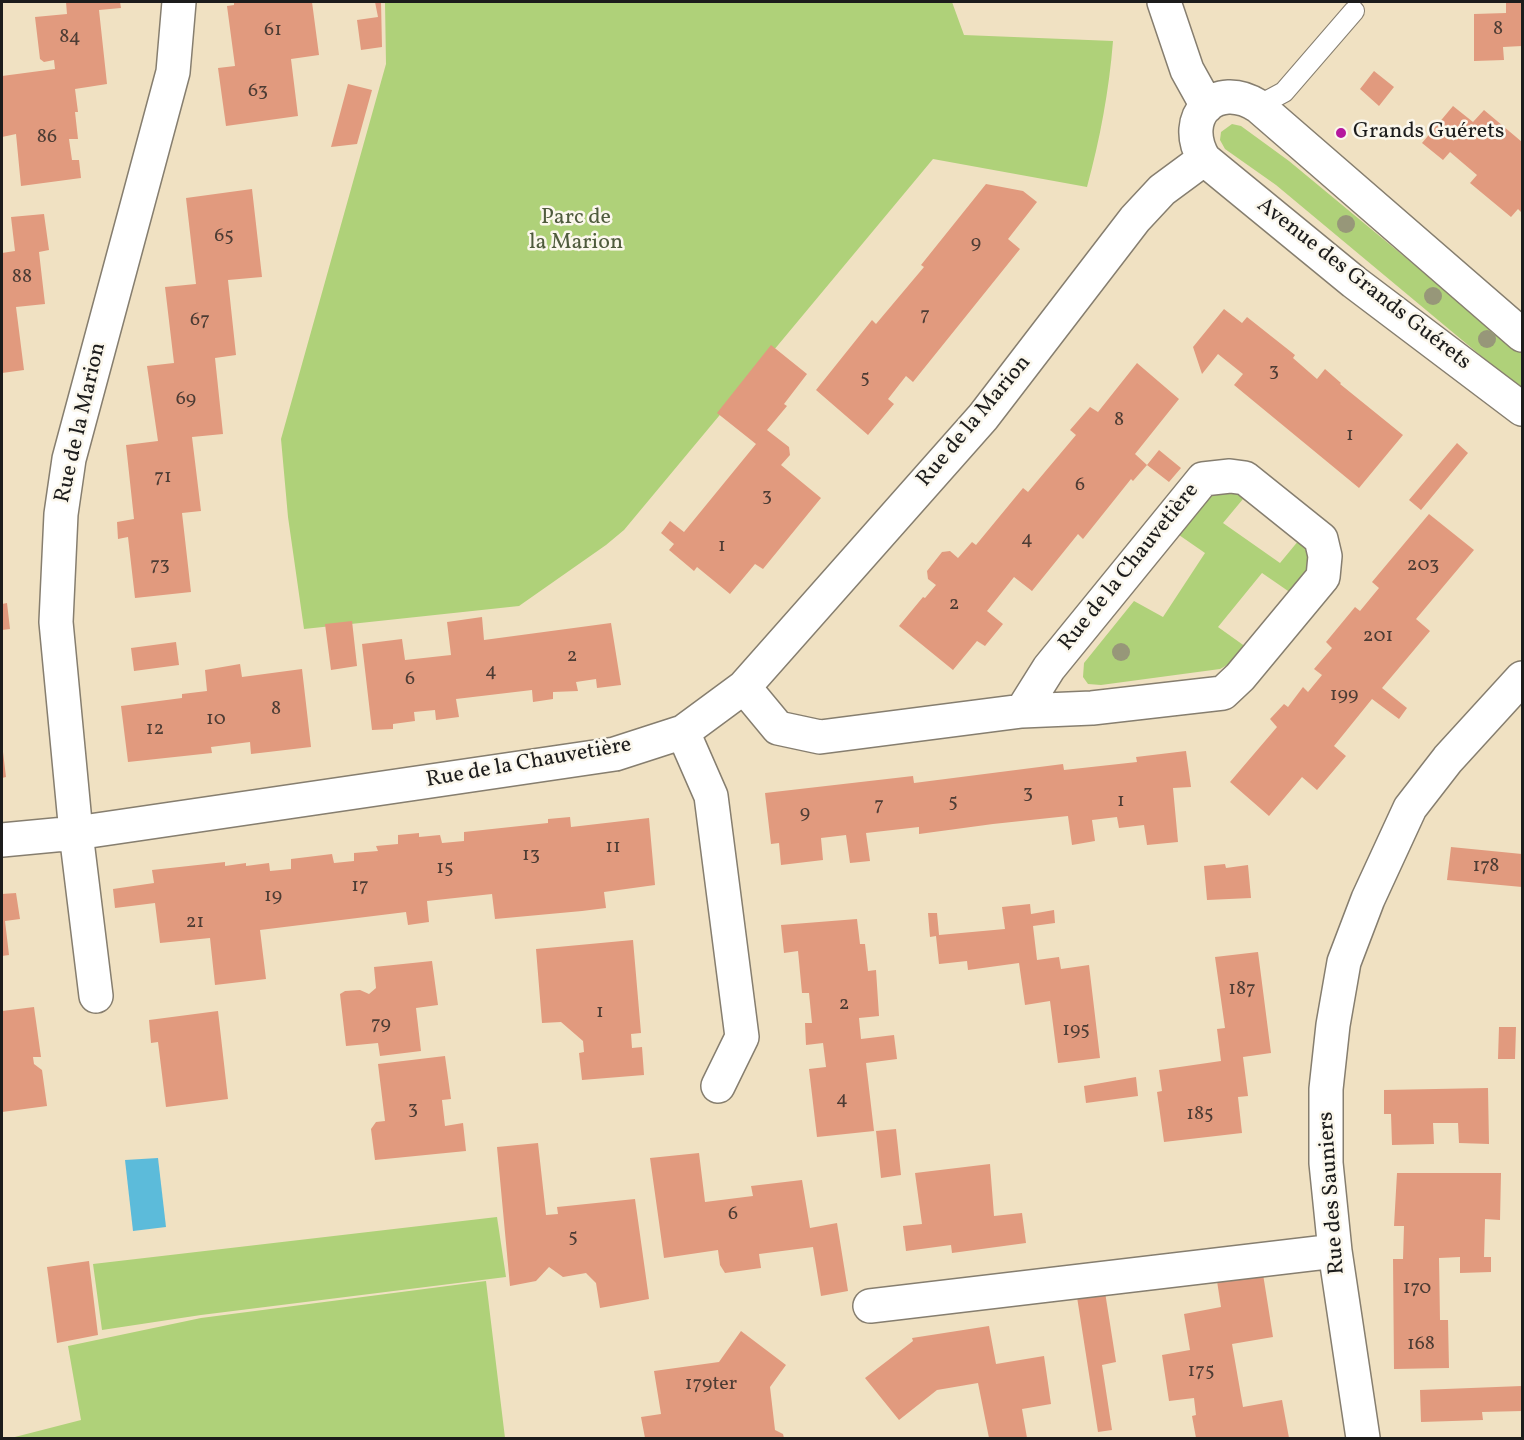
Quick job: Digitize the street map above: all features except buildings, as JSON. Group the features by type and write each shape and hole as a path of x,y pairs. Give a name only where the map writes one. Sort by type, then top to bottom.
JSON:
{"street":[{"name":"Rue de la Marion","path":"96,996 76,833 56,622 61,514 69,459 173,72 179,2"},
{"path":"1164,2 1187,70 1207,106"},
{"path":"1204,159 1195,137 1196,125 1207,106 1227,97 1248,100 1258,106 1522,335"},
{"name":"Rue de la Marion","path":"744,687 983,417 1135,219 1162,190 1204,159"},
{"name":"Avenue des Grands Guérets","path":"1204,159 1354,282 1522,409"},
{"name":"Rue de la Chauvetière","path":"2,840 76,833 615,754 683,732 744,687 778,729 820,737 1022,711 1092,708 1223,693 1240,677 1323,577 1325,556 1320,539 1245,478 1230,476 1203,479 1049,668 1022,711"},
{"name":"Rue des Sauniers","path":"1363,1438 1335,1251 1326,1163 1326,1089 1333,1025 1344,962 1368,899 1410,808 1448,759 1522,678"},
{"path":"683,732 711,796 742,1037 718,1086"},
{"path":"870,1306 1335,1251"}],"lane":[{"path":"1258,106 1284,92 1354,11"}],"green space":[{"name":"Parc de la Marion","path":"385,2 952,2 964,35 1113,41 1103,115 1087,187 933,159 624,530 606,545 519,606 304,629 288,517 281,439 386,64"},
{"path":"1232,124 1241,126 1289,161 1522,354 1522,390 1276,185 1225,149 1220,140 1221,132"},
{"path":"1211,492 1248,493 1223,523 1280,563 1299,540 1309,554 1310,561 1306,574 1291,593 1262,573 1218,627 1246,647 1236,660 1220,669 1101,685 1088,684 1083,677 1084,663 1134,601 1163,617 1205,553 1179,535"},
{"path":"497,1217 506,1277 201,1315 102,1330 93,1264"},
{"path":"486,1281 505,1438 11,1438 81,1420 68,1346 201,1318"}],"water":[{"path":"158,1158 166,1227 133,1231 125,1160"}],"place":[{"name":"Grands Guérets","path":"1341,133"}]}
